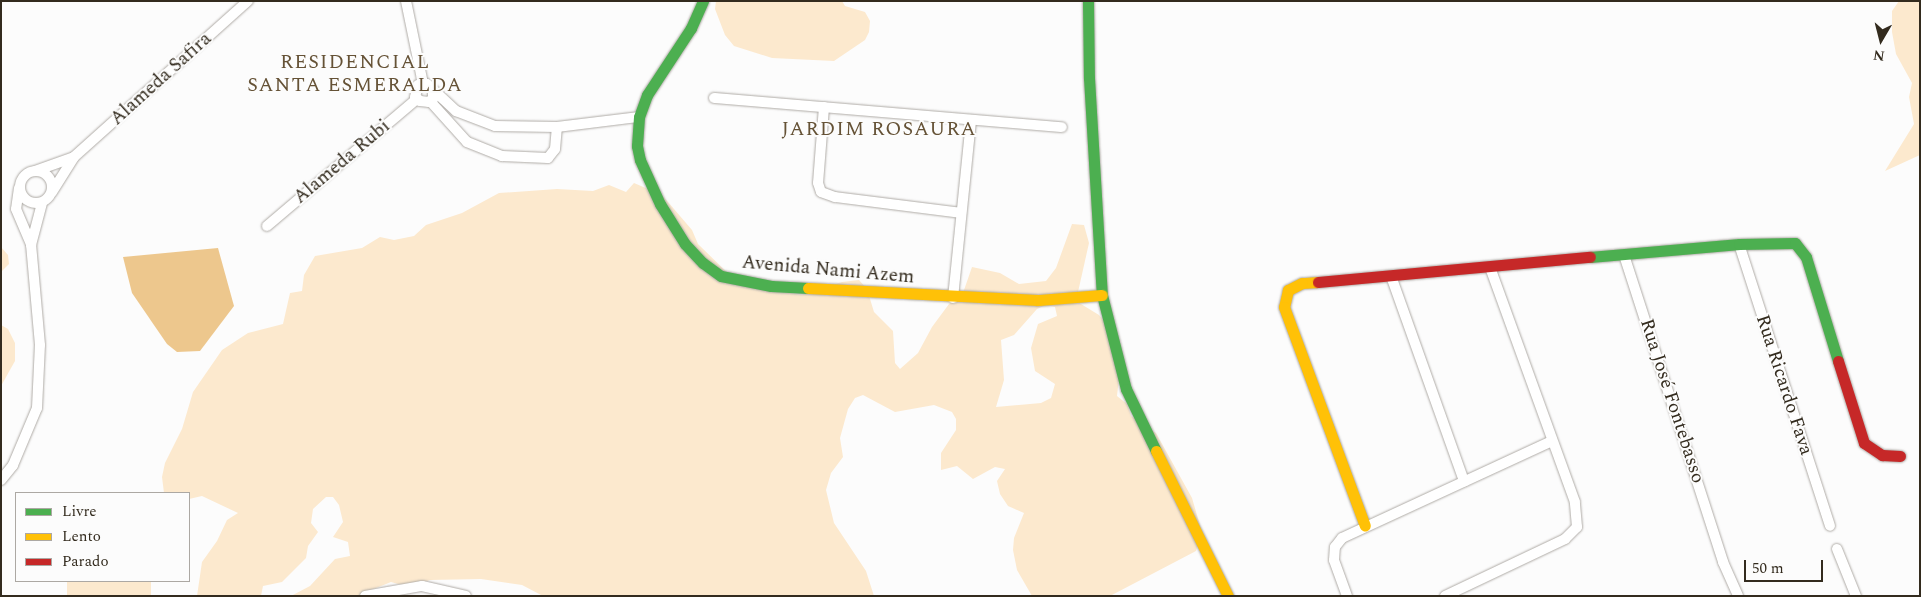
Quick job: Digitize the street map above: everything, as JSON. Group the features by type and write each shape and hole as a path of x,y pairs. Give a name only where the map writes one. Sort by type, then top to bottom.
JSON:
{"street":[{"name":"Alameda Safira","path":"31,246 42,203 52,192 74,157 248,1"},
{"path":"406,1 423,84 459,135 473,146 502,156 548,158 554,154 557,127"},
{"name":"Avenida Nami Azem","path":"703,1 690,28 647,95 639,118 637,146 640,160 660,204 685,244 703,264 721,276 771,286 954,298 1038,300 1102,295"},
{"path":"1088,1 1089,78 1102,295 1126,389 1228,596"},
{"path":"423,84 416,88 417,99 432,96 466,117 495,126 517,128 557,127 639,118"},
{"path":"714,98 1062,127"},
{"name":"Alameda Rubi","path":"267,226 417,99"},
{"path":"824,107 818,183 822,192 828,196 961,213"},
{"path":"954,298 961,213 972,120"},
{"name":"Alameda Safira","path":"1,480 13,465 26,438 37,408 41,378 31,246 16,209 19,187 26,174 74,157"},
{"path":"35,171 49,177 52,192"},
{"path":"19,187 26,200 42,203"},
{"path":"1365,526 1292,333 1284,296 1288,290 1302,283 1739,244 1795,243 1802,249 1864,443 1882,455 1900,456"},
{"name":"Rua Ricardo Fava","path":"1739,244 1830,526"},
{"name":"Rua José Fontebasso","path":"1624,255 1721,547 1723,562 1729,570 1738,596"},
{"path":"1445,596 1565,539 1577,527 1575,502 1490,267"},
{"path":"1391,276 1464,481"},
{"path":"1347,596 1334,560 1335,547 1342,538 1552,441"},
{"path":"1837,549 1856,596"},
{"path":"365,596 422,586 466,596"}],"shaded area":[{"path":"716,1 842,1 845,6 865,12 870,21 869,32 865,40 834,61 772,58 734,46 725,35 715,9"},
{"path":"1899,1 1920,1 1920,155 1885,171 1914,124 1909,97 1912,83 1896,54 1892,32 1892,11"},
{"path":"634,183 662,195 692,230 698,244 740,285 802,295 842,282 859,280 867,289 874,312 893,331 895,363 900,369 918,353 932,327 949,304 963,293 972,267 1000,273 1019,284 1046,281 1056,268 1072,224 1084,225 1089,243 1076,301 1099,315 1107,325 1119,378 1117,396 1127,404 1131,416 1156,433 1192,498 1202,532 1196,551 1110,596 1032,596 1017,570 1013,550 1014,538 1024,513 1008,506 1000,494 997,481 1005,469 995,467 973,479 957,466 941,470 941,453 956,430 956,419 952,412 934,405 895,412 863,395 855,398 848,409 840,438 843,457 831,473 826,490 834,523 866,571 874,596 543,596 522,585 481,579 430,580 409,587 391,582 356,596 291,596 310,586 335,559 350,556 348,542 333,537 343,522 339,505 333,497 326,497 313,509 311,523 318,532 308,546 306,558 282,582 263,586 261,596 197,596 202,562 217,541 227,520 238,513 202,496 190,499 190,492 164,492 162,477 165,463 182,429 193,392 222,350 248,333 283,324 290,293 302,291 304,275 315,256 362,248 380,237 394,240 414,236 426,225 462,213 499,193 557,189 593,191 609,185 626,192","holes":["1046,305 1055,307 1057,316 1038,324 1031,348 1035,371 1055,384 1051,398 1041,403 996,407 1004,380 1001,340 1014,335 1037,309"]},
{"path":"1,247 8,255 9,264 1,272"},
{"path":"218,248 234,306 200,351 177,352 167,344 132,293 123,257"},
{"path":"1,325 8,329 15,343 15,361 1,386"},
{"path":"67,582 151,582 151,596 67,596"}],"traffic: fast":[{"path":"703,1 691,28 647,95 639,117 637,146 640,160 660,204 685,244 703,263 721,276 771,286 808,288"},
{"path":"1088,1 1089,78 1102,295 1126,389 1156,451"},
{"path":"1590,257 1739,244 1795,243 1806,257 1838,361"}],"traffic: slow":[{"path":"1318,282 1302,283 1288,290 1284,307 1365,526"},
{"path":"808,288 1038,300 1102,295"},
{"path":"1156,451 1228,596"}],"traffic: jam":[{"path":"1318,282 1590,257"},
{"path":"1838,361 1864,443 1882,455 1900,456"}],"district":[{"name":"RESIDENCIAL SANTA ESMERALDA","path":"355,74"},
{"name":"JARDIM ROSAURA","path":"879,129"}]}
